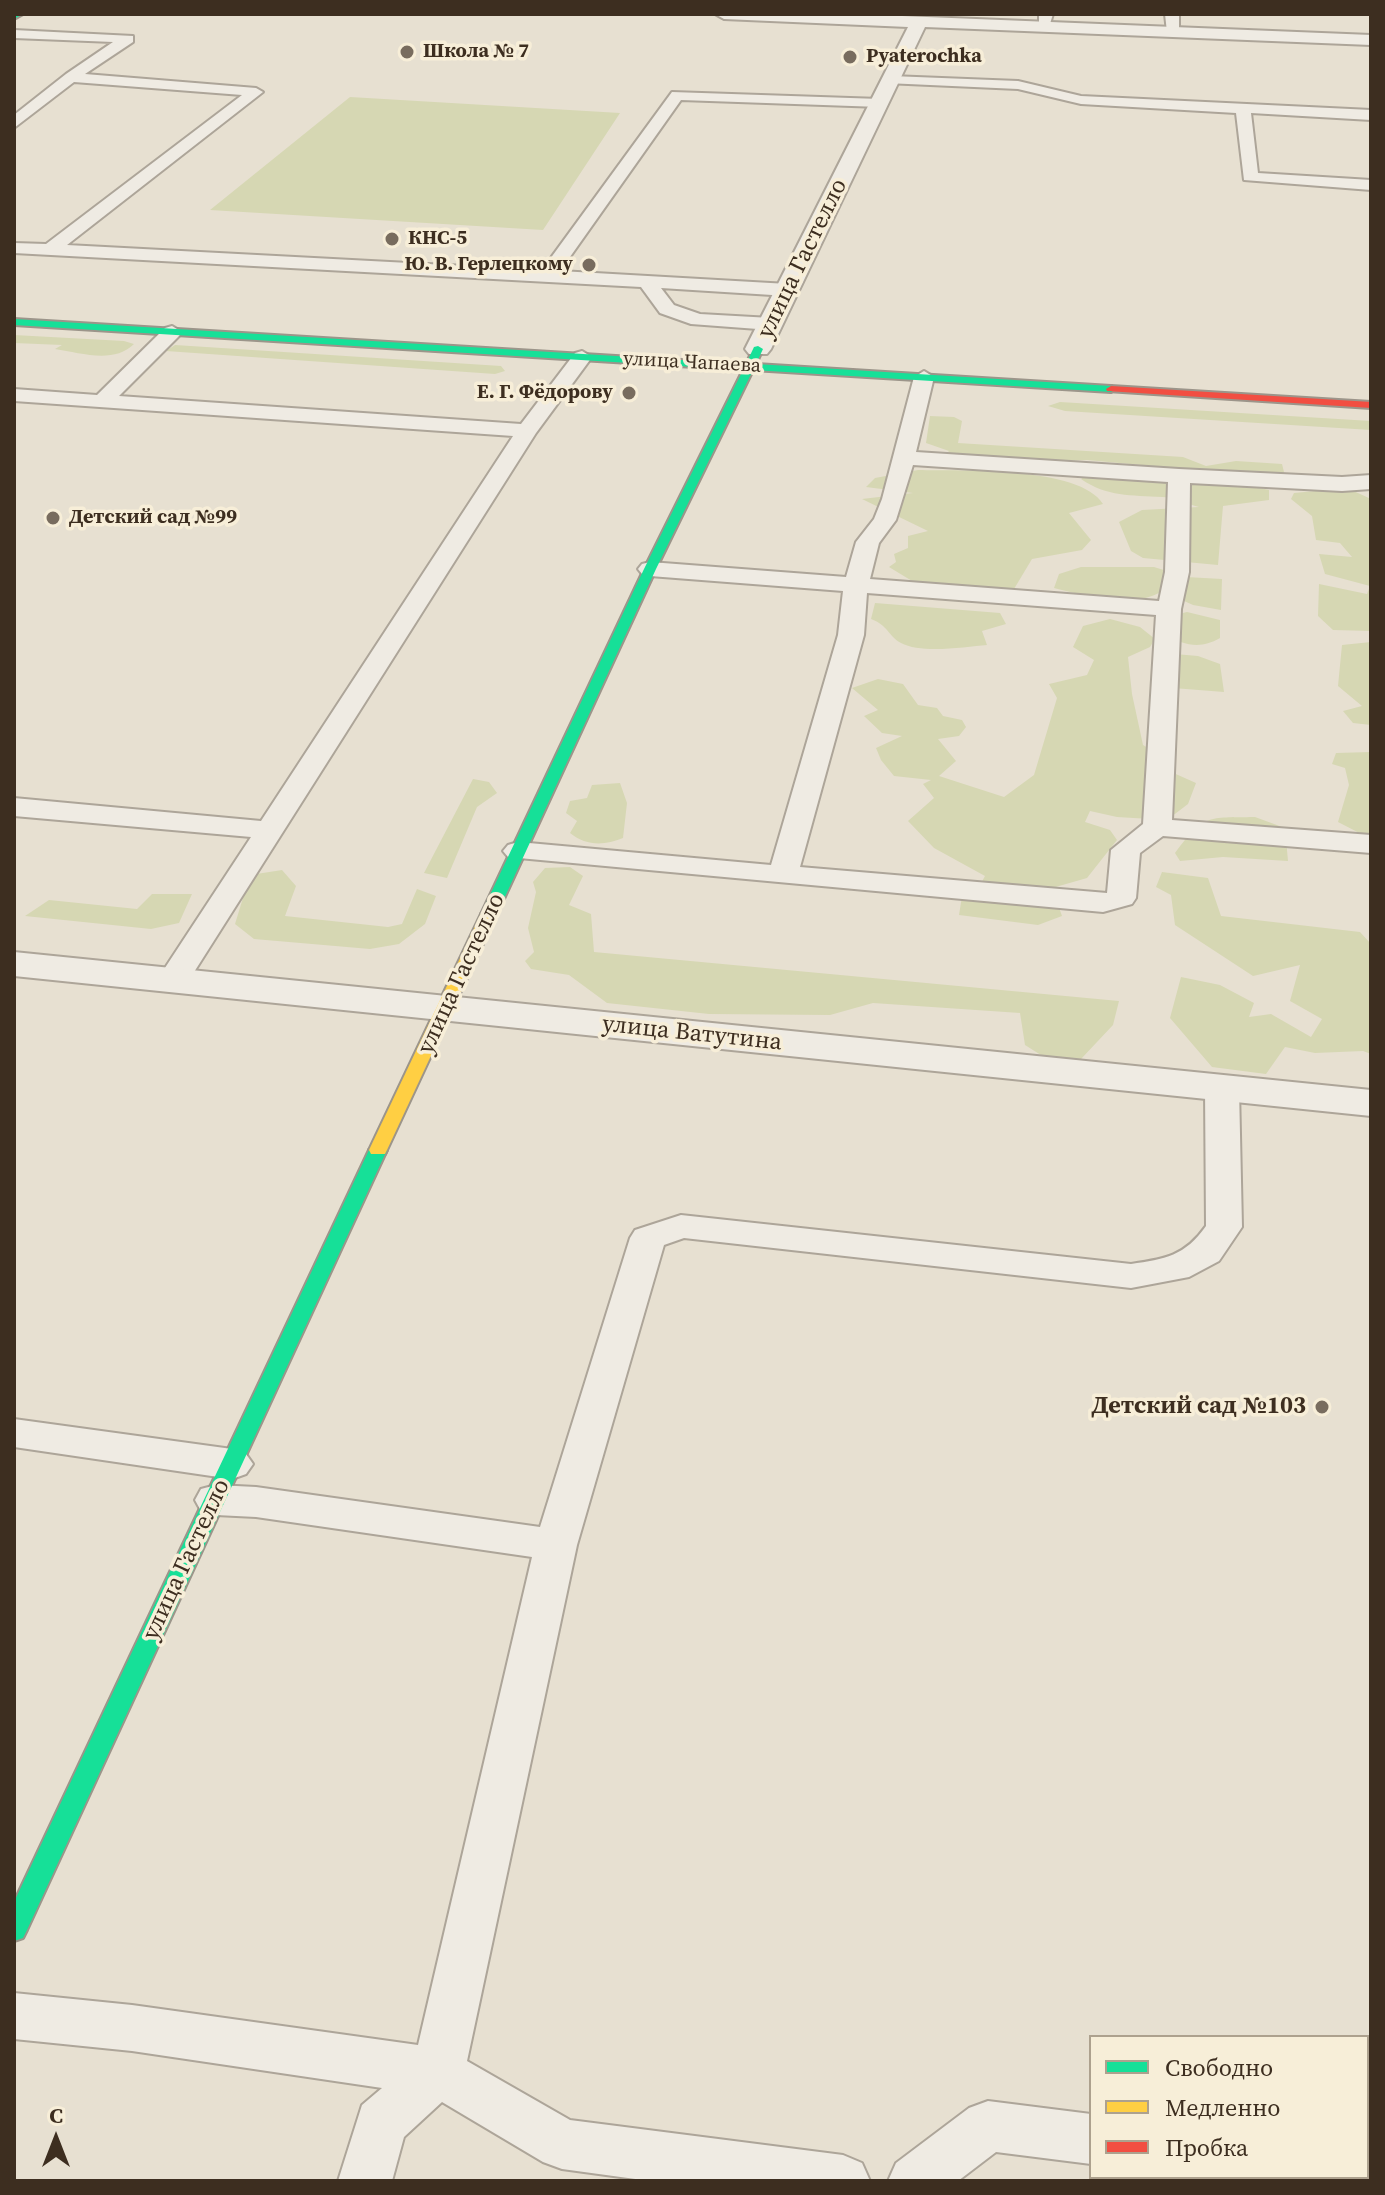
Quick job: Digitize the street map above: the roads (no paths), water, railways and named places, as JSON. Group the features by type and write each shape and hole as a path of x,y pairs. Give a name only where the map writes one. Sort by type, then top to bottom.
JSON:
{"street":[{"path":"724,14 1173,23 1371,40"},
{"name":"улица Гастелло","path":"14,1930 650,569 921,18"},
{"path":"14,306 644,342"},
{"name":"улица Чапаева","path":"14,322 582,357 756,353 924,377 1371,405"},
{"name":"улица Ватутина","path":"14,964 1371,1103"}],"lane":[{"path":"14,34 128,39 71,77 14,123"},
{"path":"50,250 256,92 71,77"},
{"path":"891,80 1018,85 1081,100 1371,115"},
{"path":"547,276 677,95 880,103"},
{"path":"1243,109 1250,177 1371,185"},
{"path":"14,248 788,290"},
{"path":"647,282 667,309 698,320 771,324"},
{"path":"101,402 172,332"},
{"path":"173,980 527,431 582,357"},
{"path":"783,876 851,635 856,584 868,542 885,520 893,499 924,377"},
{"path":"14,395 527,431"},
{"path":"903,458 1179,476 1342,484 1371,482"},
{"path":"1157,827 1169,609 1177,572 1179,476"},
{"path":"650,569 1169,609"},
{"path":"14,807 270,830"},
{"path":"518,851 1103,903 1121,898 1126,850 1157,827 1371,844"},
{"path":"365,2181 381,2123 438,2072 556,1545 648,1238 681,1226 1131,1276 1176,1269 1206,1253 1224,1227 1222,1088"},
{"path":"14,1433 224,1482 256,1502 556,1545"},
{"path":"14,2016 132,2028 438,2072 562,2144 843,2181"},
{"path":"915,2181 988,2126 1089,2139"}],"place":[{"name":"Школа № 7","path":"407,52"},
{"name":"Pyaterochka","path":"850,57"},
{"name":"КНС-5","path":"392,239"},
{"name":"Ю. В. Герлецкому","path":"589,265"},
{"name":"Е. Г. Фёдорову","path":"629,393"},
{"name":"Детский сад №99","path":"53,518"},
{"name":"Детский сад №103","path":"1322,1407"}]}
